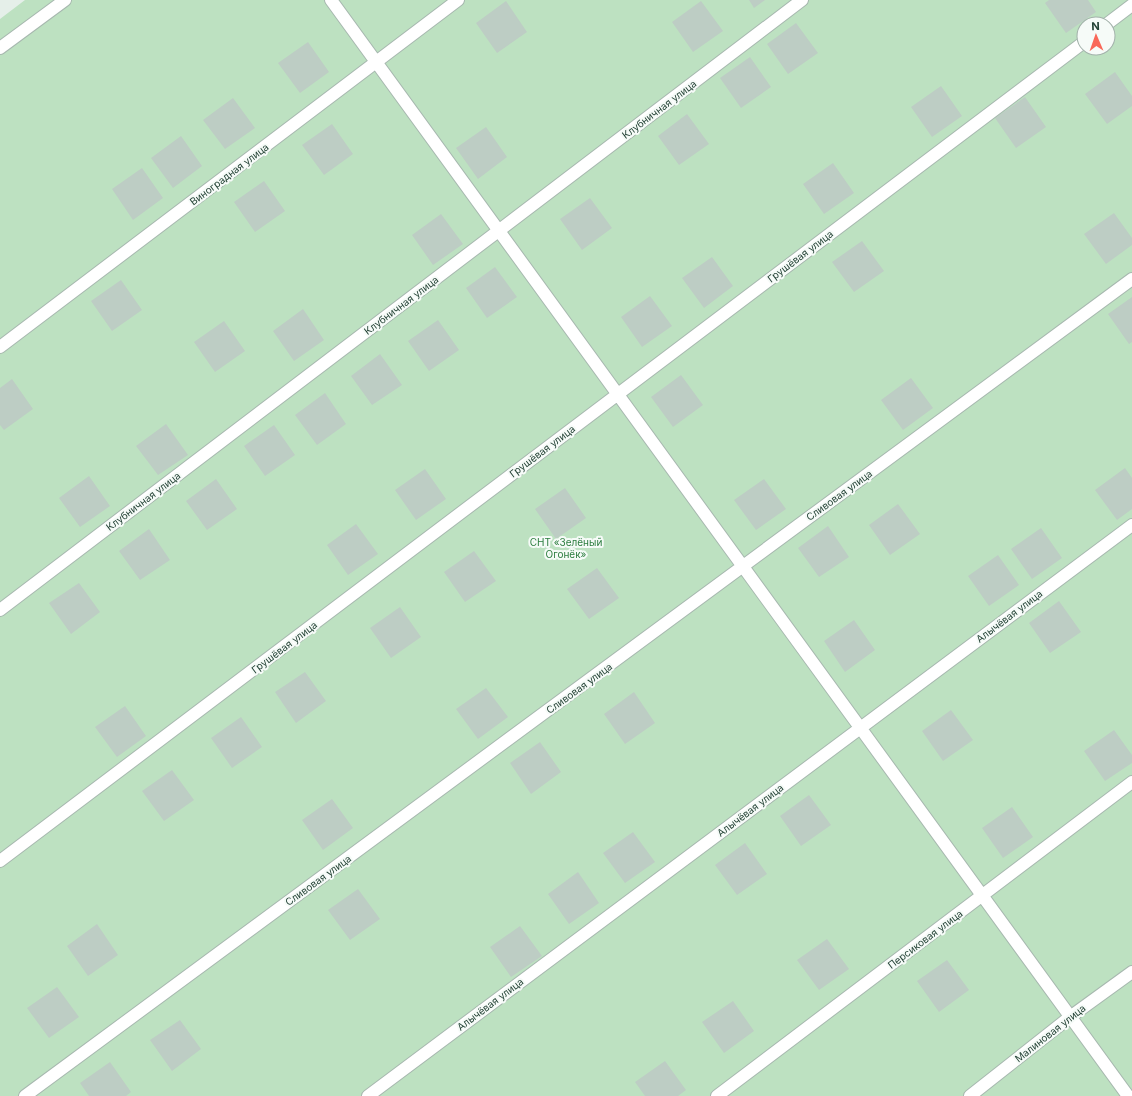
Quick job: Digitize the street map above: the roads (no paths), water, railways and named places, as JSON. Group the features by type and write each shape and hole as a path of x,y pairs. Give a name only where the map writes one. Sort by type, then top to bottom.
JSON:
{"street":[{"path":"0,48 65,0"},
{"path":"331,0 1128,1096"},
{"name":"Виноградная улица","path":"0,347 458,0"},
{"name":"Клубничная улица","path":"0,610 802,0"},
{"path":"1116,17 1132,5"},
{"name":"Грушёвая улица","path":"0,861 1076,48"},
{"name":"Сливовая улица","path":"25,1096 1132,279"},
{"name":"Алычёвая улица","path":"368,1096 1132,525"},
{"name":"Персиковая улица","path":"717,1096 1132,782"},
{"name":"Малиновая улица","path":"970,1096 1070,1017 1132,972"}],"park label":[{"name":"СНТ «Зелёный Огонёк»","path":"566,548"}]}
